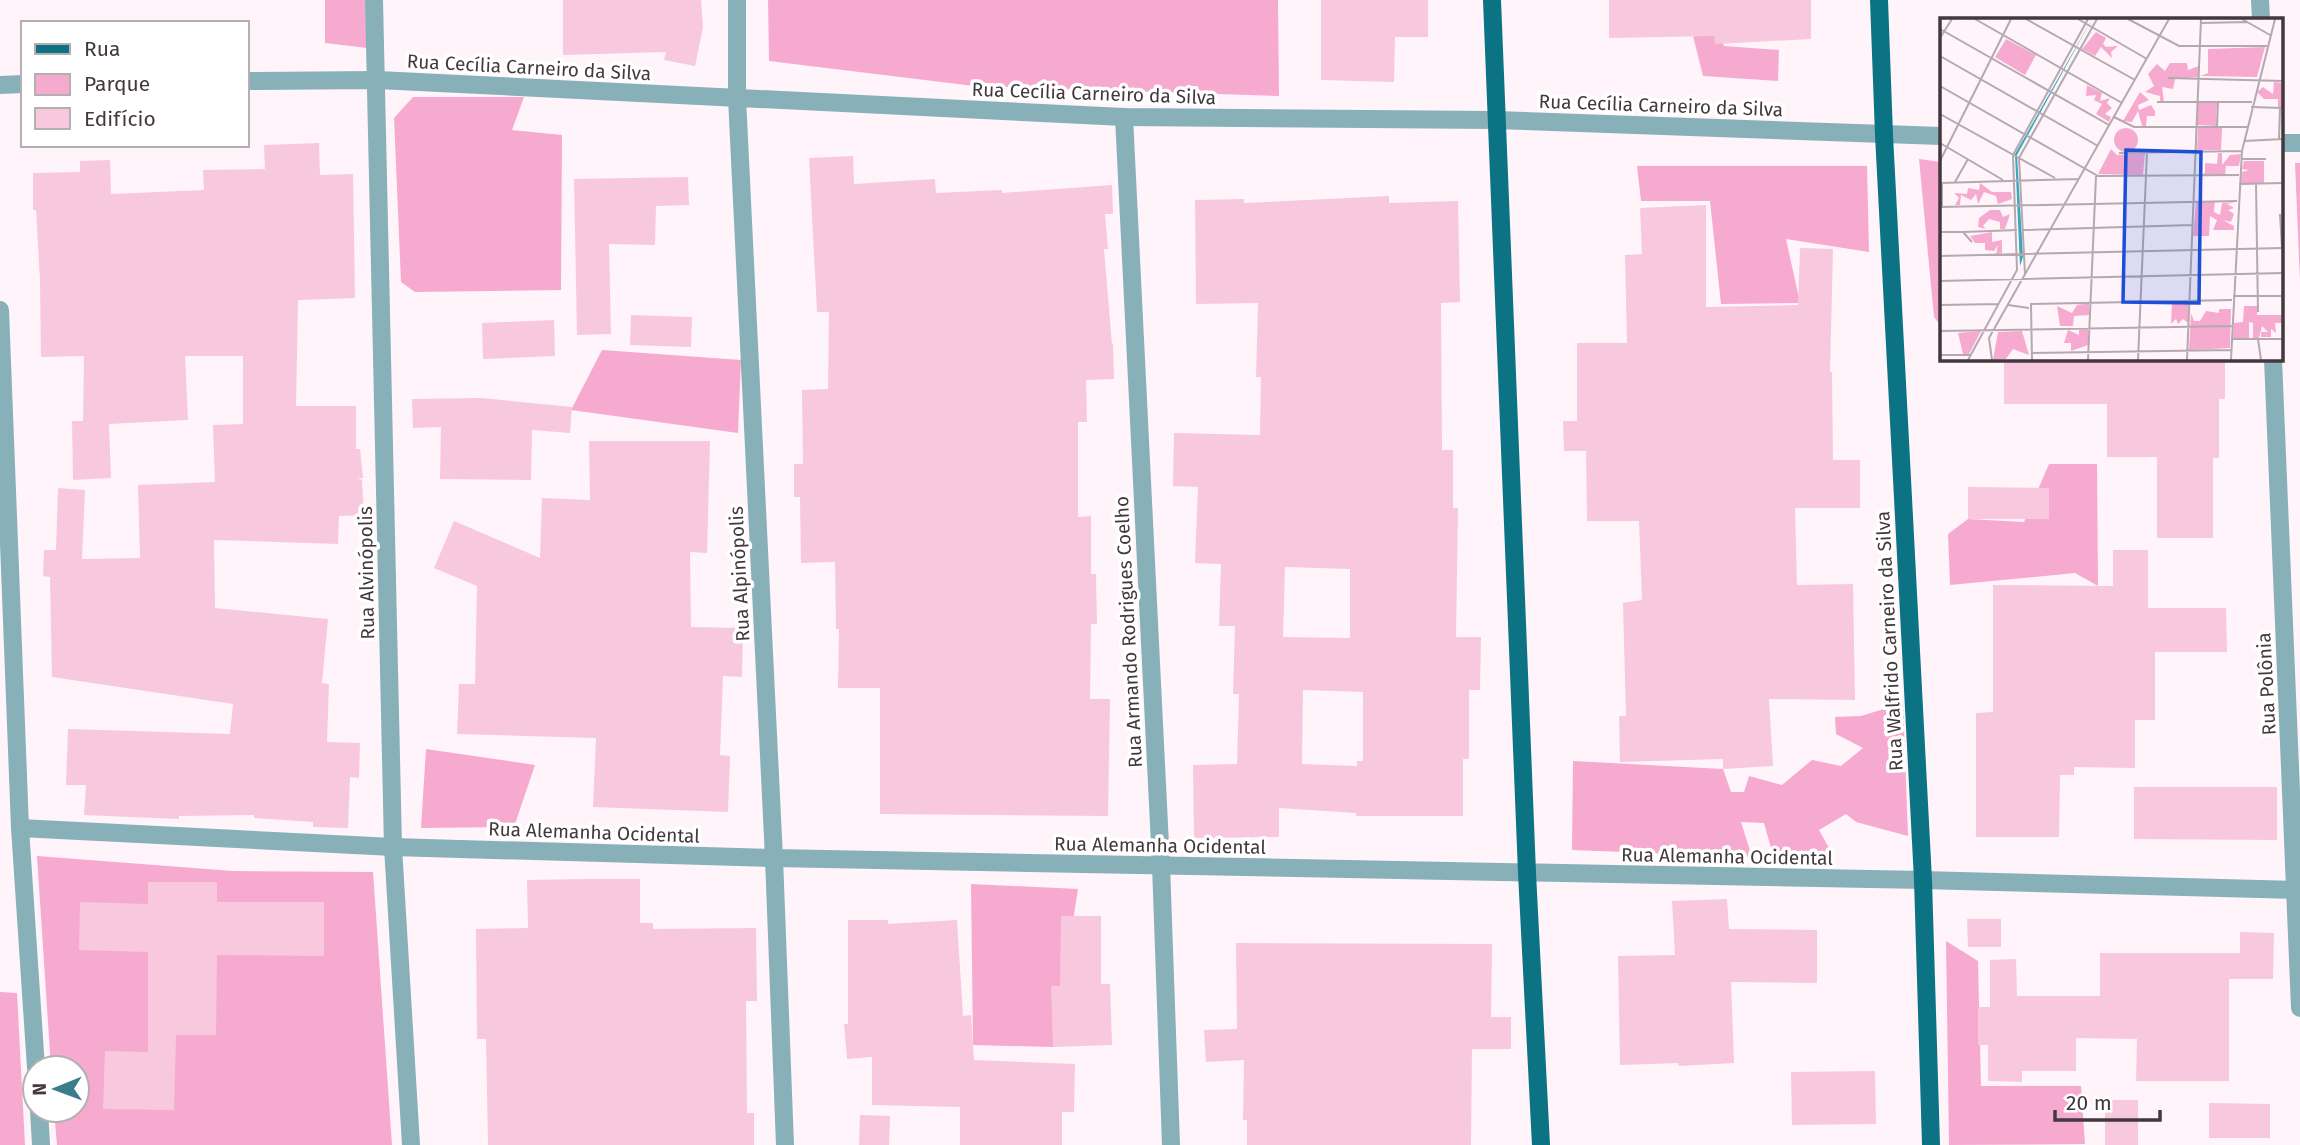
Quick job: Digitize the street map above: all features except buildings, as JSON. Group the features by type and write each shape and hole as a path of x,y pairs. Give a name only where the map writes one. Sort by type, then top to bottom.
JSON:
{"main road":[{"path":"1492,0 1527,873 1541,1145"},
{"name":"Rua Walfrido Carneiro da Silva","path":"1879,0 1923,880 1931,1145"}],"street":[{"name":"Rua Alvinópolis","path":"374,0 378,80 393,846 411,1145"},
{"name":"Rua Alpinópolis","path":"737,0 737,98 774,858 785,1145"},
{"path":"2260,0 2261,18"},
{"name":"Rua Cecília Carneiro da Silva","path":"248,82 378,80 1124,117 1495,120 1940,136"},
{"path":"0,85 21,84"},
{"name":"Rua Armando Rodrigues Coelho","path":"1124,117 1161,865 1171,1145"},
{"path":"2282,143 2300,143"},
{"path":"0,310 20,828 35,1054"},
{"name":"Rua Polônia","path":"2273,360 2298,890 2300,1007"},
{"name":"Rua Alemanha Ocidental","path":"20,828 393,846 774,858 1923,880 2298,890"},
{"path":"40,1124 41,1145"}],"green space":[{"path":"325,0 365,0 367,48 325,43"},
{"path":"768,0 1278,0 1279,96 974,86 769,61"},
{"path":"1684,0 1713,14 1724,46 1779,50 1778,81 1703,76"},
{"path":"413,97 524,97 512,130 562,135 561,290 415,292 401,282 394,118"},
{"path":"1919,159 1940,162 1940,325 1934,317"},
{"path":"2295,163 2300,163 2300,282"},
{"path":"1637,166 1867,166 1869,252 1786,239 1800,303 1721,304 1710,201 1641,201"},
{"path":"602,350 741,360 738,433 571,410"},
{"path":"2049,464 2097,464 2098,586 2075,573 1950,585 1948,534 1968,519 2024,522"},
{"path":"1903,703 1908,836 1856,822 1846,814 1819,830 1833,855 1775,862 1764,823 1741,822 1752,857 1572,850 1573,761 1723,769 1731,792 1744,792 1749,776 1782,785 1812,760 1841,766 1863,748 1836,734 1835,717 1861,716"},
{"path":"426,749 535,765 514,827 421,828"},
{"path":"37,856 233,871 373,872 392,1145 57,1145 55,1124 91,1124 91,1054 50,1054"},
{"path":"971,884 1078,889 1053,1047 973,1045"},
{"path":"1946,941 1978,961 1981,1086 2081,1086 2085,1144 1949,1145"},
{"path":"0,992 17,993 21,1124 24,1124 25,1145 0,1145"}]}
